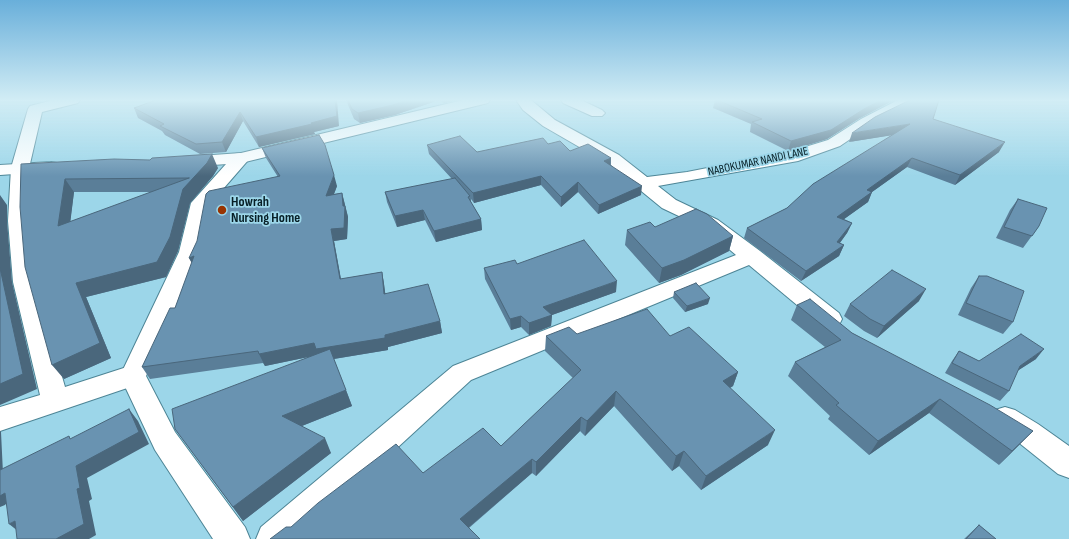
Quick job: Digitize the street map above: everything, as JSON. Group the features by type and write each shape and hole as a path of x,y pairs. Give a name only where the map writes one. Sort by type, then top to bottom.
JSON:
{"street":[{"path":"29,125 10,169 18,221 24,282 55,401"},
{"path":"167,162 241,158 378,125"},
{"path":"553,125 606,155 669,204 711,224 848,334"},
{"name":"NABOKUMAR NANDI LANE","path":"643,183 687,177 738,166 792,157 834,143 861,125"},
{"path":"0,419 132,376 190,252 201,203 241,158"},
{"path":"10,169 67,166"},
{"path":"273,539 462,372 752,256"},
{"path":"132,376 165,441 233,539"},
{"path":"990,410 1063,453"}],"building":[{"path":"232,125 222,142 196,144 160,126"},
{"path":"248,125 307,125 256,137"},
{"path":"758,125 839,125 831,130 791,141"},
{"path":"863,125 903,125 852,133"},
{"path":"908,125 952,125 1005,142 960,175 912,158 867,190 872,192 837,217 852,223 837,242 844,245 806,271 747,228 787,208 813,184"},
{"path":"319,135 325,145 334,175 326,196 342,193 343,206 345,206 344,228 331,229 340,279 382,272 384,294 428,284 440,321 385,335 385,338 316,349 314,343 259,354 258,351 142,367 170,308 175,308 194,256 189,258 197,241 206,194 209,191 280,176 262,148"},
{"path":"460,136 477,152 543,138 548,144 560,141 570,151 588,144 611,158 604,161 642,186 599,205 578,182 561,197 541,176 473,193 427,145"},
{"path":"212,154 207,163 183,189 170,237 157,262 76,283 100,343 52,365 25,267 20,207 21,164 114,159 150,160 152,158","holes":["189,178 58,226 65,179"]},
{"path":"455,178 470,196 468,197 481,219 434,231 423,210 395,216 385,192"},
{"path":"1018,199 1047,208 1039,226 1032,236 1004,227"},
{"path":"696,209 707,214 733,236 684,260 662,268 627,230 650,222 655,227"},
{"path":"584,240 617,281 543,307 552,315 529,323 521,316 510,319 484,268 515,260 517,264"},
{"path":"0,268 23,374 0,384"},
{"path":"892,270 926,289 884,326 870,319 850,304"},
{"path":"979,276 987,276 1024,291 1013,322 966,303"},
{"path":"696,283 710,298 687,306 674,292"},
{"path":"810,299 852,333 990,405 1033,431 1012,451 940,399 878,441 836,405 839,403 795,362 841,340 797,305"},
{"path":"647,309 670,336 689,327 738,372 723,381 775,430 706,476 684,451 676,456 616,391 587,421 581,417 536,462 532,459 460,519 480,539 270,539 286,527 291,527 318,503 396,444 423,473 483,428 501,446 581,370 546,336 569,327 577,334"},
{"path":"1021,334 1044,349 1020,366 1009,391 952,363 959,351 979,361"},
{"path":"330,349 346,390 282,416 325,438 233,507 175,429 172,409"},
{"path":"129,409 139,432 76,466 80,488 77,489 84,524 56,539 17,539 15,521 9,524 5,493 0,496 0,470 69,436 70,439"},
{"path":"979,525 996,539 966,539"}],"place":[{"name":"Howrah Nursing Home","path":"222,210"}]}
